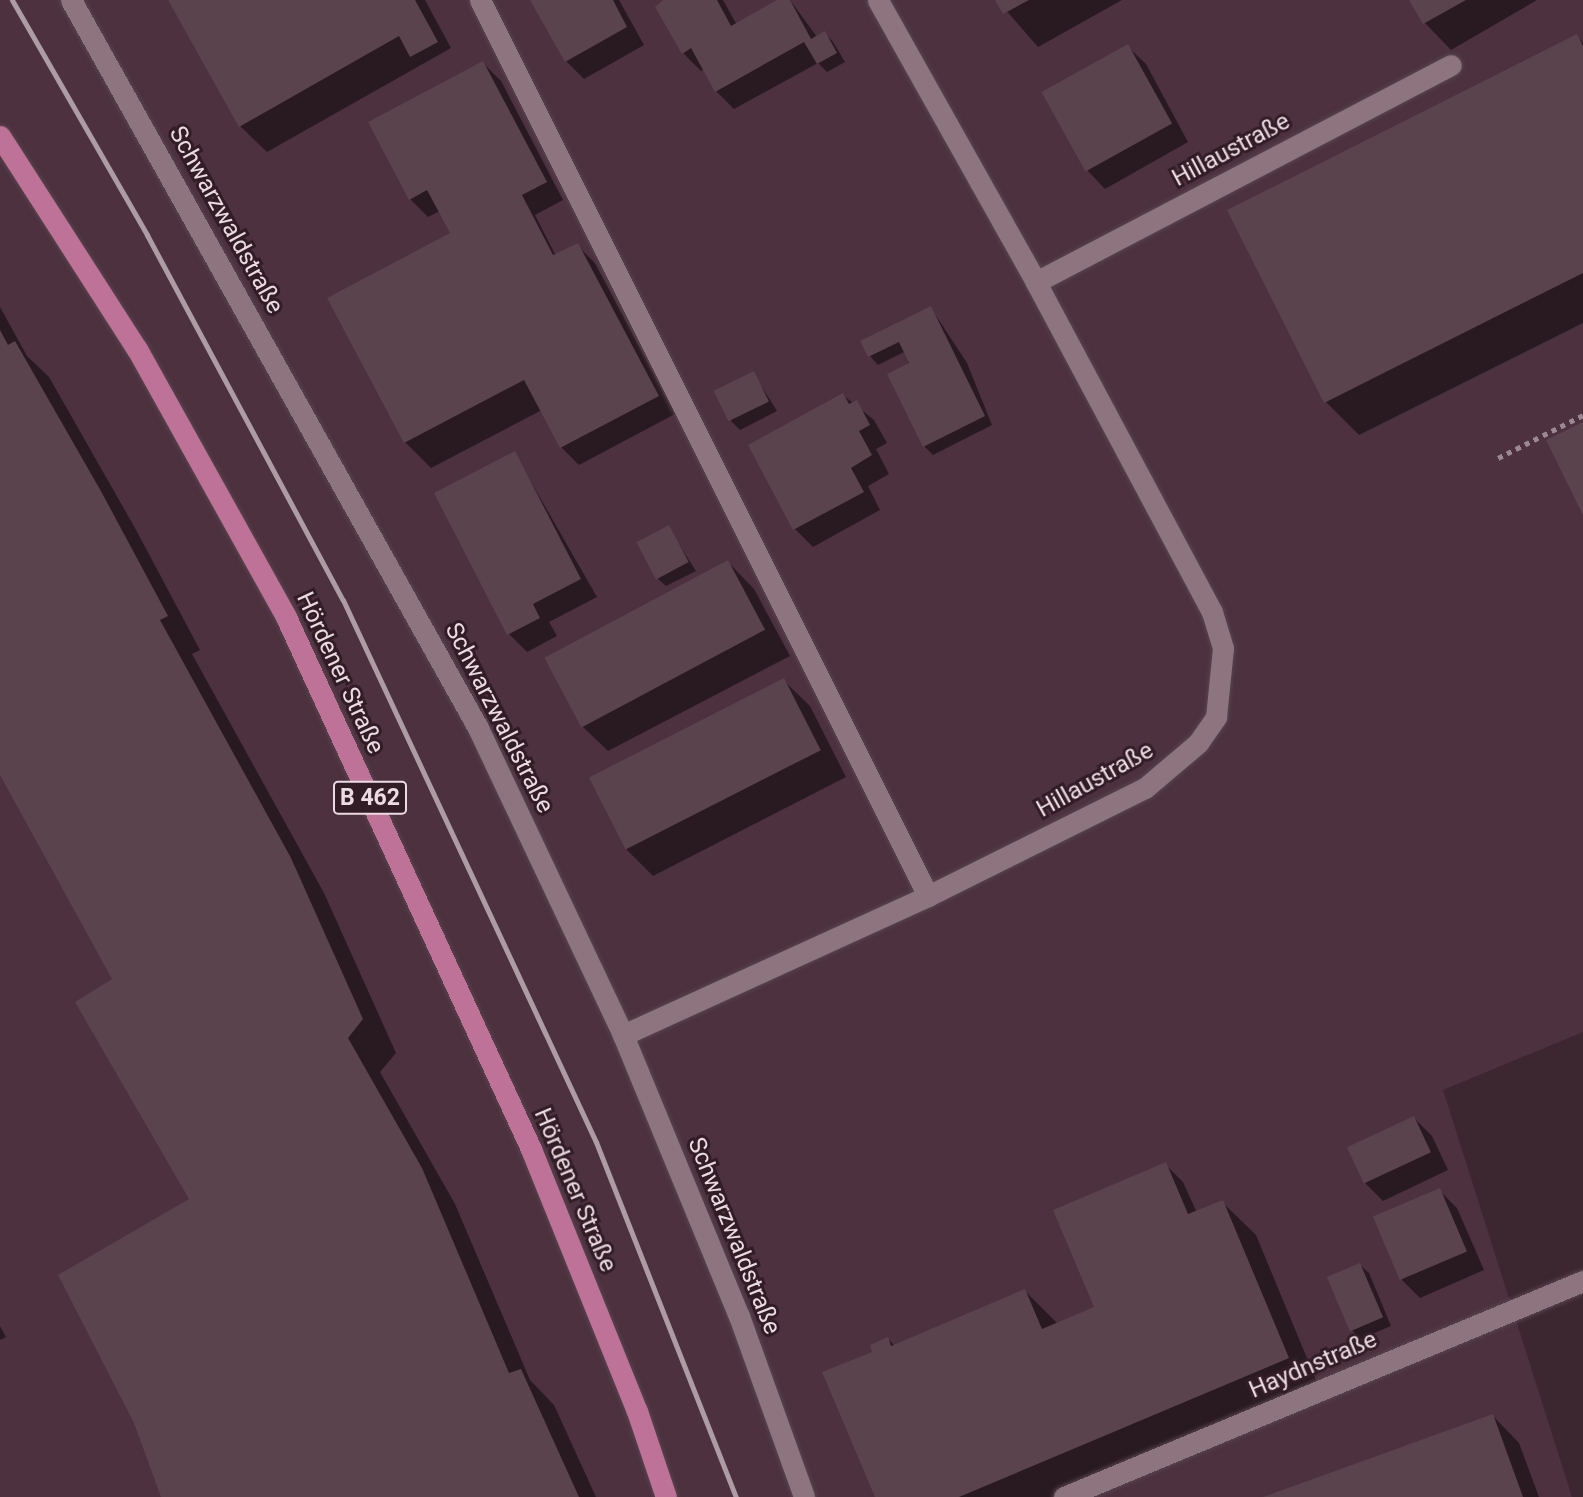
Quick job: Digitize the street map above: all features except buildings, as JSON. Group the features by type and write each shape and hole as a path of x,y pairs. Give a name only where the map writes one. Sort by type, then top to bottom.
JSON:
{"main road":[{"name":"Hördener Straße","path":"0,136 137,349 286,617 531,1149 637,1412 666,1497"}],"street":[{"name":"Schwarzwaldstraße","path":"71,0 478,727 623,1035 739,1316 804,1497"},
{"path":"480,0 928,896"},
{"name":"Hillaustraße","path":"623,1035 928,896 1144,788 1198,743 1216,717 1223,648 1212,612 1036,282 878,0"},
{"name":"Hillaustraße","path":"1036,282 1451,65"},
{"name":"Haydnstraße","path":"1064,1497 1583,1281"}],"path":[{"path":"1499,458 1583,415"}],"shaded area":[{"path":"0,0 1583,0 1583,1032 1443,1090 1572,1497 0,1497"}],"railway":[{"path":"12,0 147,235 343,600 596,1142 736,1497"}]}
